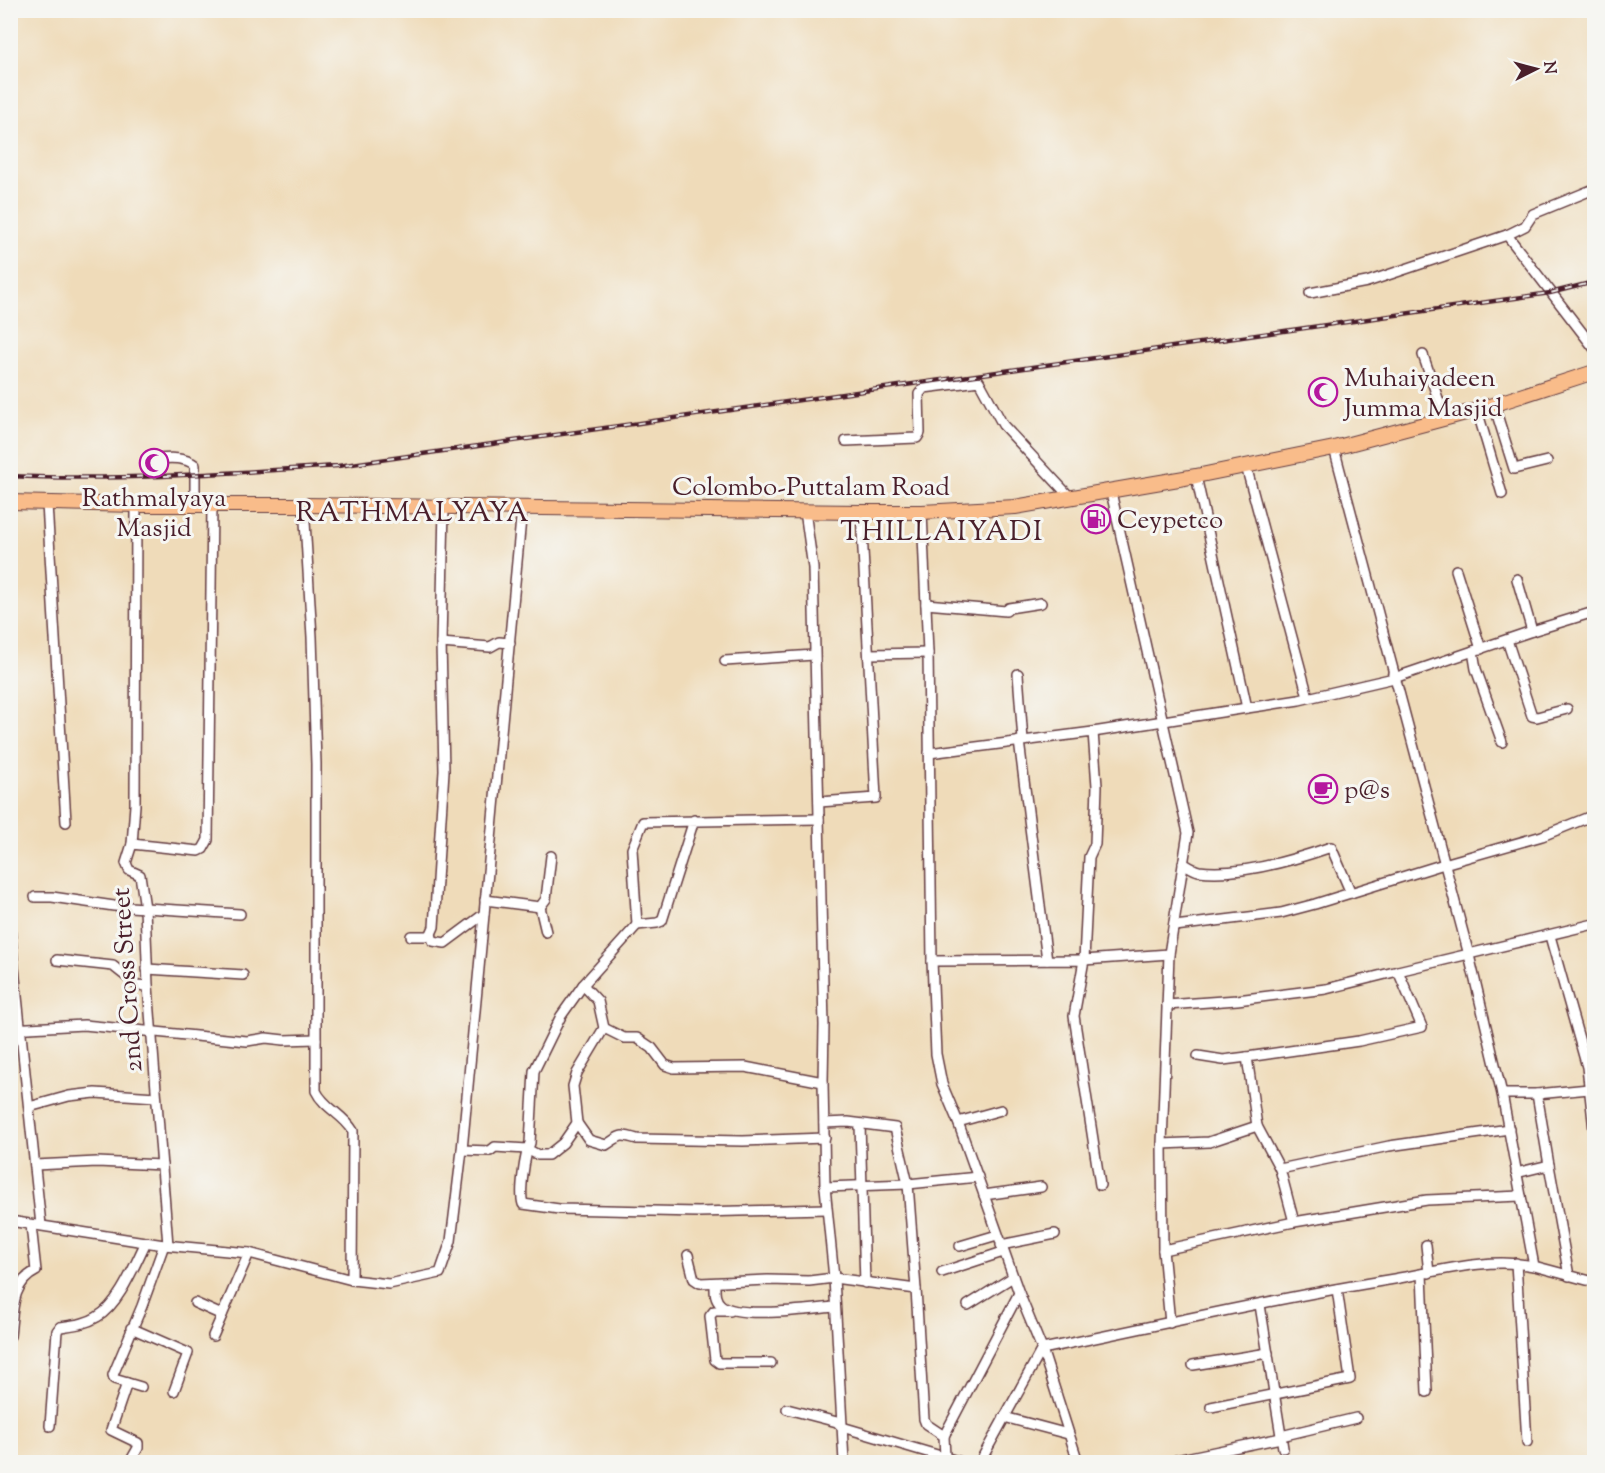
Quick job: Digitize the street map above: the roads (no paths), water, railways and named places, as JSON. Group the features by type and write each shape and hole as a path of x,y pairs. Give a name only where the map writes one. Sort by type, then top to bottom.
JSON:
{"highway":[{"name":"Colombo-Puttalam Road","path":"10,502 136,506 304,505 861,512 922,512 1015,507 1111,492 1334,448 1477,410 1594,372"}],"street":[{"path":"1310,293 1367,282 1507,235 1525,226 1533,214 1594,189"},
{"path":"1507,235 1594,348"},
{"path":"1423,355 1445,419"},
{"path":"846,441 917,438 920,433 919,394 924,388 979,381 1003,425 1070,497"},
{"path":"1494,405 1514,469 1547,461"},
{"path":"1477,410 1502,494"},
{"path":"1334,448 1469,955 1502,1094 1534,1266"},
{"path":"158,459 172,458 190,461 195,465 195,505"},
{"path":"1246,466 1308,697"},
{"path":"1196,476 1247,708"},
{"path":"1111,492 1188,833 1169,954 1167,1005 1162,1144 1163,1250 1170,1323"},
{"path":"47,504 66,822"},
{"path":"132,844 199,851 203,849 208,840 212,505"},
{"path":"304,505 312,637 316,764 316,1091 320,1100 349,1124 353,1131 352,1280"},
{"name":"2nd Cross Street","path":"136,506 135,805 132,844 126,863 129,870 140,875 146,908 148,986 166,1245"},
{"path":"411,936 426,937 431,934 434,927 444,771 441,643 444,507"},
{"path":"10,1221 166,1245 249,1253 352,1280 389,1284 440,1273 451,1241 462,1150 522,508"},
{"path":"806,511 813,568 824,1025 825,1188 834,1278 844,1462"},
{"path":"819,802 876,798 861,512"},
{"path":"922,512 928,653 932,961 936,1054 942,1084 958,1122 997,1235 1042,1349 1078,1462"},
{"path":"1363,556 1394,678"},
{"path":"1456,570 1477,650 1476,669 1502,742"},
{"path":"1517,579 1532,631"},
{"path":"926,604 1006,610 1041,603"},
{"path":"929,753 1093,732 1308,697 1394,678 1594,612"},
{"path":"1507,640 1532,716 1537,717 1568,710"},
{"path":"441,643 490,647 499,642 510,643"},
{"path":"869,654 928,653"},
{"path":"725,661 814,655"},
{"path":"1018,674 1021,740 1047,960"},
{"path":"1093,732 1096,786 1095,844 1089,857 1084,960 1074,1016 1100,1185"},
{"path":"1175,926 1281,913 1542,836 1594,815"},
{"path":"637,925 632,849 643,822 819,819"},
{"path":"694,820 662,921 637,925 583,985 561,1016 534,1071 530,1143 527,1149 523,1204 559,1209 698,1212 826,1209"},
{"path":"1183,863 1197,871 1240,869 1287,860 1331,847 1351,893"},
{"path":"540,907 546,899 550,856"},
{"path":"35,897 52,897 114,906 240,914"},
{"path":"485,900 540,907"},
{"path":"540,907 546,932"},
{"path":"431,934 433,941 445,943 484,914"},
{"path":"1167,1005 1237,1000 1326,989 1594,924"},
{"path":"10,930 15,1028 35,1165 36,1225 36,1271 26,1276 14,1297 10,1336"},
{"path":"1550,936 1587,1067 1594,1130"},
{"path":"932,961 1084,960 1169,954"},
{"path":"57,960 113,966 137,986 148,986"},
{"path":"147,969 243,975"},
{"path":"1198,1056 1223,1060 1247,1057 1359,1041 1422,1027 1398,971"},
{"path":"583,985 598,1001 604,1028 577,1073 573,1086 577,1124 589,1140 606,1145 622,1135 637,1139 743,1141 825,1138"},
{"path":"15,1028 84,1025 247,1041 266,1038 316,1039"},
{"path":"604,1028 624,1038 637,1038 652,1048 665,1065 674,1068 745,1067 823,1082"},
{"path":"1247,1057 1257,1126 1280,1169 1294,1222"},
{"path":"1502,1094 1538,1094 1589,1089"},
{"path":"28,1107 69,1096 95,1094 156,1097"},
{"path":"1538,1094 1569,1276"},
{"path":"958,1122 1001,1110"},
{"path":"824,1123 848,1122 895,1128 908,1184 924,1419 926,1424 944,1436"},
{"path":"462,1150 490,1151 495,1147 527,1149 537,1155 548,1155 563,1143 577,1124"},
{"path":"860,1125 864,1185 865,1283"},
{"path":"1162,1144 1209,1142 1257,1126"},
{"path":"1280,1169 1389,1146 1509,1129"},
{"path":"35,1165 98,1162 162,1165"},
{"path":"1516,1173 1549,1165"},
{"path":"825,1188 908,1184 978,1177"},
{"path":"984,1195 1041,1187"},
{"path":"1163,1250 1294,1222 1427,1200 1521,1196"},
{"path":"942,1272 1002,1248 1055,1234"},
{"path":"960,1246 997,1235"},
{"path":"50,1426 57,1331 60,1327 98,1317 111,1305 146,1242"},
{"path":"141,1387 114,1379 113,1375 166,1245"},
{"path":"1426,1245 1427,1392"},
{"path":"213,1336 249,1253"},
{"path":"688,1255 694,1279 700,1283 809,1281 834,1278 916,1289"},
{"path":"980,1462 1042,1349 1337,1289 1490,1263 1534,1266 1594,1282"},
{"path":"1516,1263 1527,1442"},
{"path":"968,1305 1013,1276"},
{"path":"715,1283 716,1299 723,1306 735,1310"},
{"path":"1211,1407 1350,1379 1337,1289"},
{"path":"945,1457 944,1436 1019,1293"},
{"path":"195,1303 222,1315"},
{"path":"1260,1305 1283,1449"},
{"path":"771,1363 719,1363 715,1360 710,1316 714,1311 779,1312 834,1307"},
{"path":"131,1329 188,1353 174,1391"},
{"path":"1193,1365 1268,1353"},
{"path":"127,1383 111,1430 138,1443 138,1448 130,1462"},
{"path":"787,1409 837,1422 842,1427 961,1462"},
{"path":"1004,1417 1068,1434"},
{"path":"1176,1460 1356,1418"}],"railway":[{"path":"10,476 133,477 338,466 1550,293 1594,282"}],"place":[{"name":"Muhaiyadeen Jumma Masjid","path":"1323,392"},
{"name":"Rathmalyaya Masjid","path":"154,463"},
{"name":"Ceypetco","path":"1096,519"},
{"name":"p@s","path":"1323,789"}],"district":[{"name":"RATHMALYAYA","path":"413,511"},
{"name":"THILLAIYADI","path":"942,530"}]}
